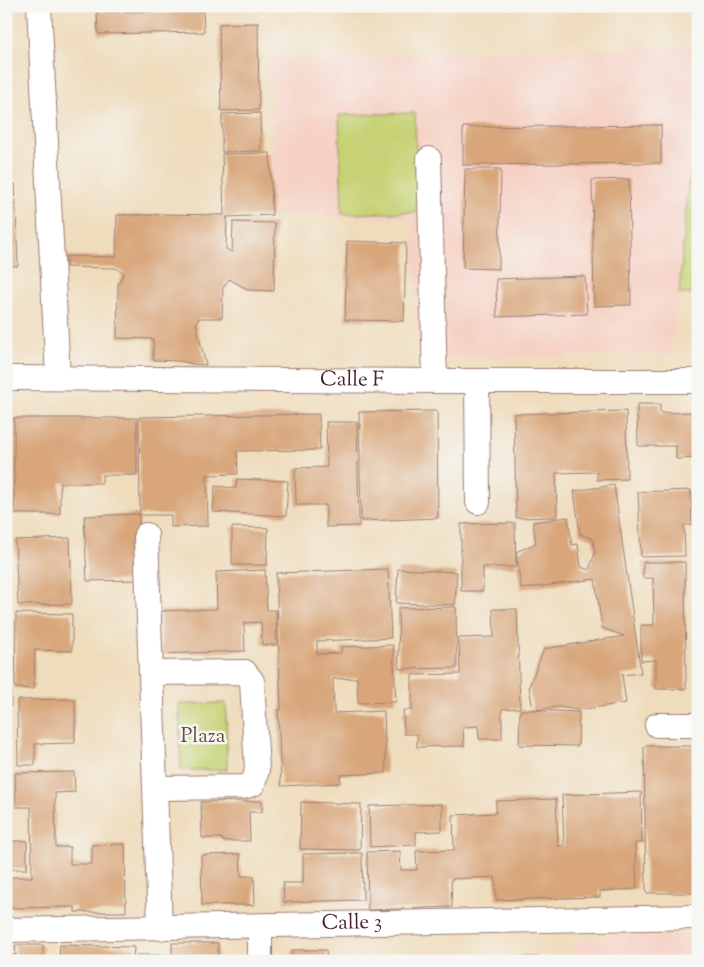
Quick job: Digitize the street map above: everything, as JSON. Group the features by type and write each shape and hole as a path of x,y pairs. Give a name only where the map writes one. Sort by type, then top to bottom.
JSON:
{"street":[{"path":"39,6 58,378"},
{"path":"429,159 435,382"},
{"name":"Calle F","path":"6,378 435,382 698,381"},
{"path":"477,382 478,502"},
{"path":"146,535 160,928"},
{"path":"152,673 245,672 252,681 256,770 253,784 243,787 156,788"},
{"path":"657,725 698,725"},
{"name":"Calle 3","path":"6,930 698,917"},
{"path":"260,926 260,961"}],"shaded area":[{"path":"698,47 698,148 688,185 672,355 418,358 413,219 272,215 272,58"},
{"path":"614,933 698,933 698,961 574,961 574,940 608,940"}],"green space":[{"path":"415,113 418,212 342,214 339,115"},
{"path":"698,148 698,294 679,294 688,185"},
{"name":"Plaza","path":"226,703 227,770 181,770 179,704"}],"building":[{"path":"203,11 204,32 98,34 97,12"},
{"path":"258,23 259,110 221,111 219,24"},
{"path":"260,113 261,151 222,152 222,114"},
{"path":"661,125 661,163 463,165 463,127"},
{"path":"270,153 272,215 227,217 226,249 232,252 233,222 275,223 274,291 249,290 229,279 223,288 222,318 199,318 196,324 206,365 180,361 153,360 153,339 117,338 118,284 124,273 115,268 66,267 67,256 116,257 117,215 224,215 222,154"},
{"path":"465,169 501,169 499,269 463,268"},
{"path":"629,179 631,305 594,306 592,180"},
{"path":"6,184 15,184 18,266 6,266"},
{"path":"347,241 406,243 404,321 345,320"},
{"path":"585,276 587,314 497,317 496,279"},
{"path":"637,404 660,404 660,413 695,412 698,458 676,459 676,446 638,446"},
{"path":"437,411 438,518 361,521 359,412"},
{"path":"626,411 627,479 597,480 597,472 556,473 557,517 516,518 514,414"},
{"path":"319,414 320,450 237,451 238,474 207,475 208,526 171,527 171,515 140,515 139,417"},
{"path":"14,418 137,418 137,475 102,475 102,483 60,483 60,514 14,514"},
{"path":"326,422 357,422 359,526 326,527 326,505 296,505 295,468 327,467"},
{"path":"237,479 288,481 286,516 213,512 215,486 236,488"},
{"path":"614,485 641,673 622,675 626,703 579,710 558,707 533,710 529,686 544,649 624,636 602,628 595,579 521,589 516,552 536,543 533,522 568,517 572,545 578,544 581,567 589,570 595,553 593,539 580,534 574,491"},
{"path":"691,490 692,525 684,525 685,556 641,557 638,492"},
{"path":"139,514 141,580 87,581 84,516"},
{"path":"515,523 516,567 483,567 483,591 461,591 461,524"},
{"path":"232,527 268,528 267,565 232,565"},
{"path":"70,538 72,604 18,605 15,540"},
{"path":"643,562 685,562 686,689 656,689 656,660 641,661 641,625 654,625 653,578 643,578"},
{"path":"388,569 391,638 317,641 317,654 341,653 341,647 393,645 396,702 358,703 357,678 333,679 334,713 384,711 386,773 340,775 340,783 281,786 278,710 281,710 276,573"},
{"path":"398,569 457,572 455,605 396,603"},
{"path":"265,570 267,610 276,610 277,645 262,645 261,622 244,623 245,651 162,654 160,611 217,609 216,572"},
{"path":"456,607 457,668 399,669 398,608"},
{"path":"493,609 517,609 520,708 502,709 502,739 479,739 478,726 463,727 464,746 417,747 417,734 404,734 403,710 412,710 412,675 460,674 459,638 494,637"},
{"path":"16,613 72,614 72,651 35,650 34,689 15,688"},
{"path":"9,631 11,706 6,706 6,632"},
{"path":"75,699 75,743 35,744 35,765 18,765 17,700"},
{"path":"520,710 579,712 578,746 519,745"},
{"path":"644,746 698,746 697,893 646,893"},
{"path":"74,772 75,792 55,793 56,847 70,847 70,864 92,864 92,845 125,844 126,912 75,912 75,907 6,908 6,877 32,877 31,807 16,807 15,773"},
{"path":"641,792 642,843 635,843 637,889 600,891 600,897 496,900 495,877 451,879 452,907 368,910 367,852 400,851 401,870 417,870 416,851 454,850 453,815 496,813 496,801 556,799 558,846 564,846 562,795"},
{"path":"262,801 262,812 249,812 250,841 222,841 222,838 202,838 201,802"},
{"path":"301,802 361,804 360,850 300,849"},
{"path":"442,804 442,831 416,832 416,845 370,847 369,806"},
{"path":"6,841 27,841 27,869 6,869"},
{"path":"362,853 363,900 284,902 283,883 303,883 303,854"},
{"path":"240,854 241,876 254,876 255,905 202,905 201,855"},
{"path":"172,943 218,943 218,961 137,961 137,955 172,955"},
{"path":"15,945 43,945 43,961 6,961 6,955 16,955"},
{"path":"60,945 134,947 133,961 59,961"},
{"path":"292,950 326,950 327,961 292,961"},
{"path":"503,957 538,957 538,961 503,961"}]}
